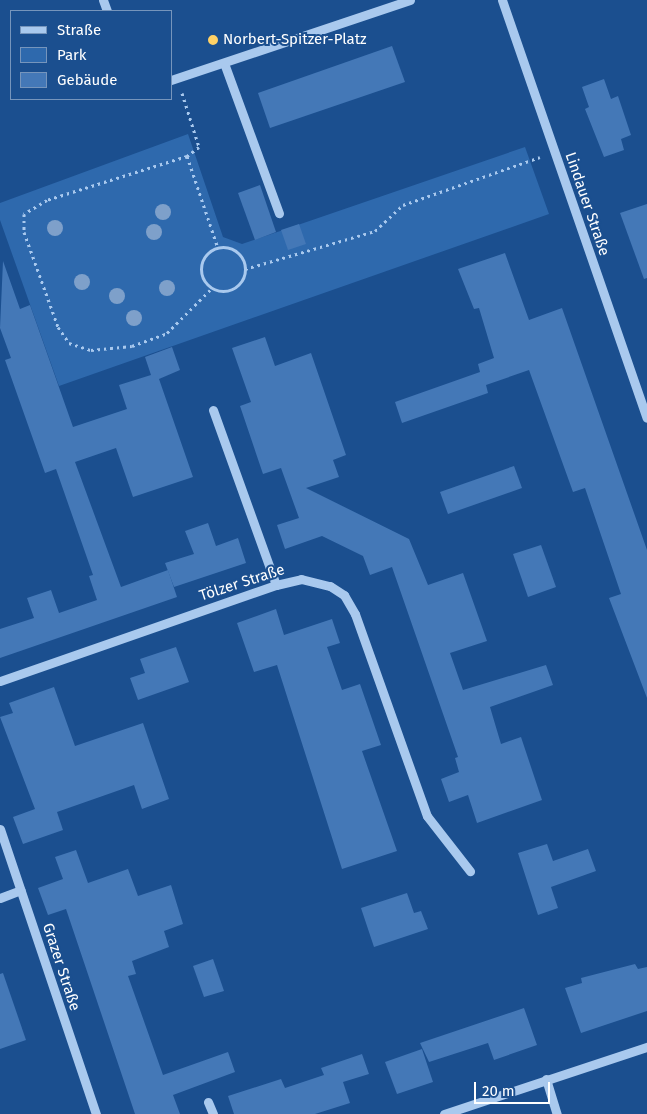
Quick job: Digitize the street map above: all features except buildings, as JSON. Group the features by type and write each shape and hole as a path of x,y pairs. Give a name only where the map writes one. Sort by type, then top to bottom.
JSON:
{"street":[{"path":"174,79 410,0"},
{"name":"Lindauer Straße","path":"502,0 647,418"},
{"path":"224,63 279,213"},
{"path":"213,410 276,584"},
{"name":"Tölzer Straße","path":"0,681 276,584 316,581 344,594 355,614 427,816 470,871"},
{"name":"Grazer Straße","path":"0,829 96,1114"},
{"path":"0,898 22,890"},
{"path":"444,1114 647,1047"},
{"path":"546,1079 557,1114"},
{"path":"208,1102 213,1114"}],"path":[{"path":"174,79 199,147 187,156 47,200 24,214 24,232 58,327 70,343 91,350 132,346 167,333 212,288"},
{"path":"245,269 375,231 403,205 554,152"},
{"path":"187,156 218,248"},
{"path":"218,248 234,250 245,269 242,281 232,289 212,288 204,279 202,266 218,248"}],"green space":[{"path":"188,134 223,237 242,244 525,147 549,214 59,386 0,220 0,203"}],"place":[{"name":"Norbert-Spitzer-Platz","path":"213,40"}]}
